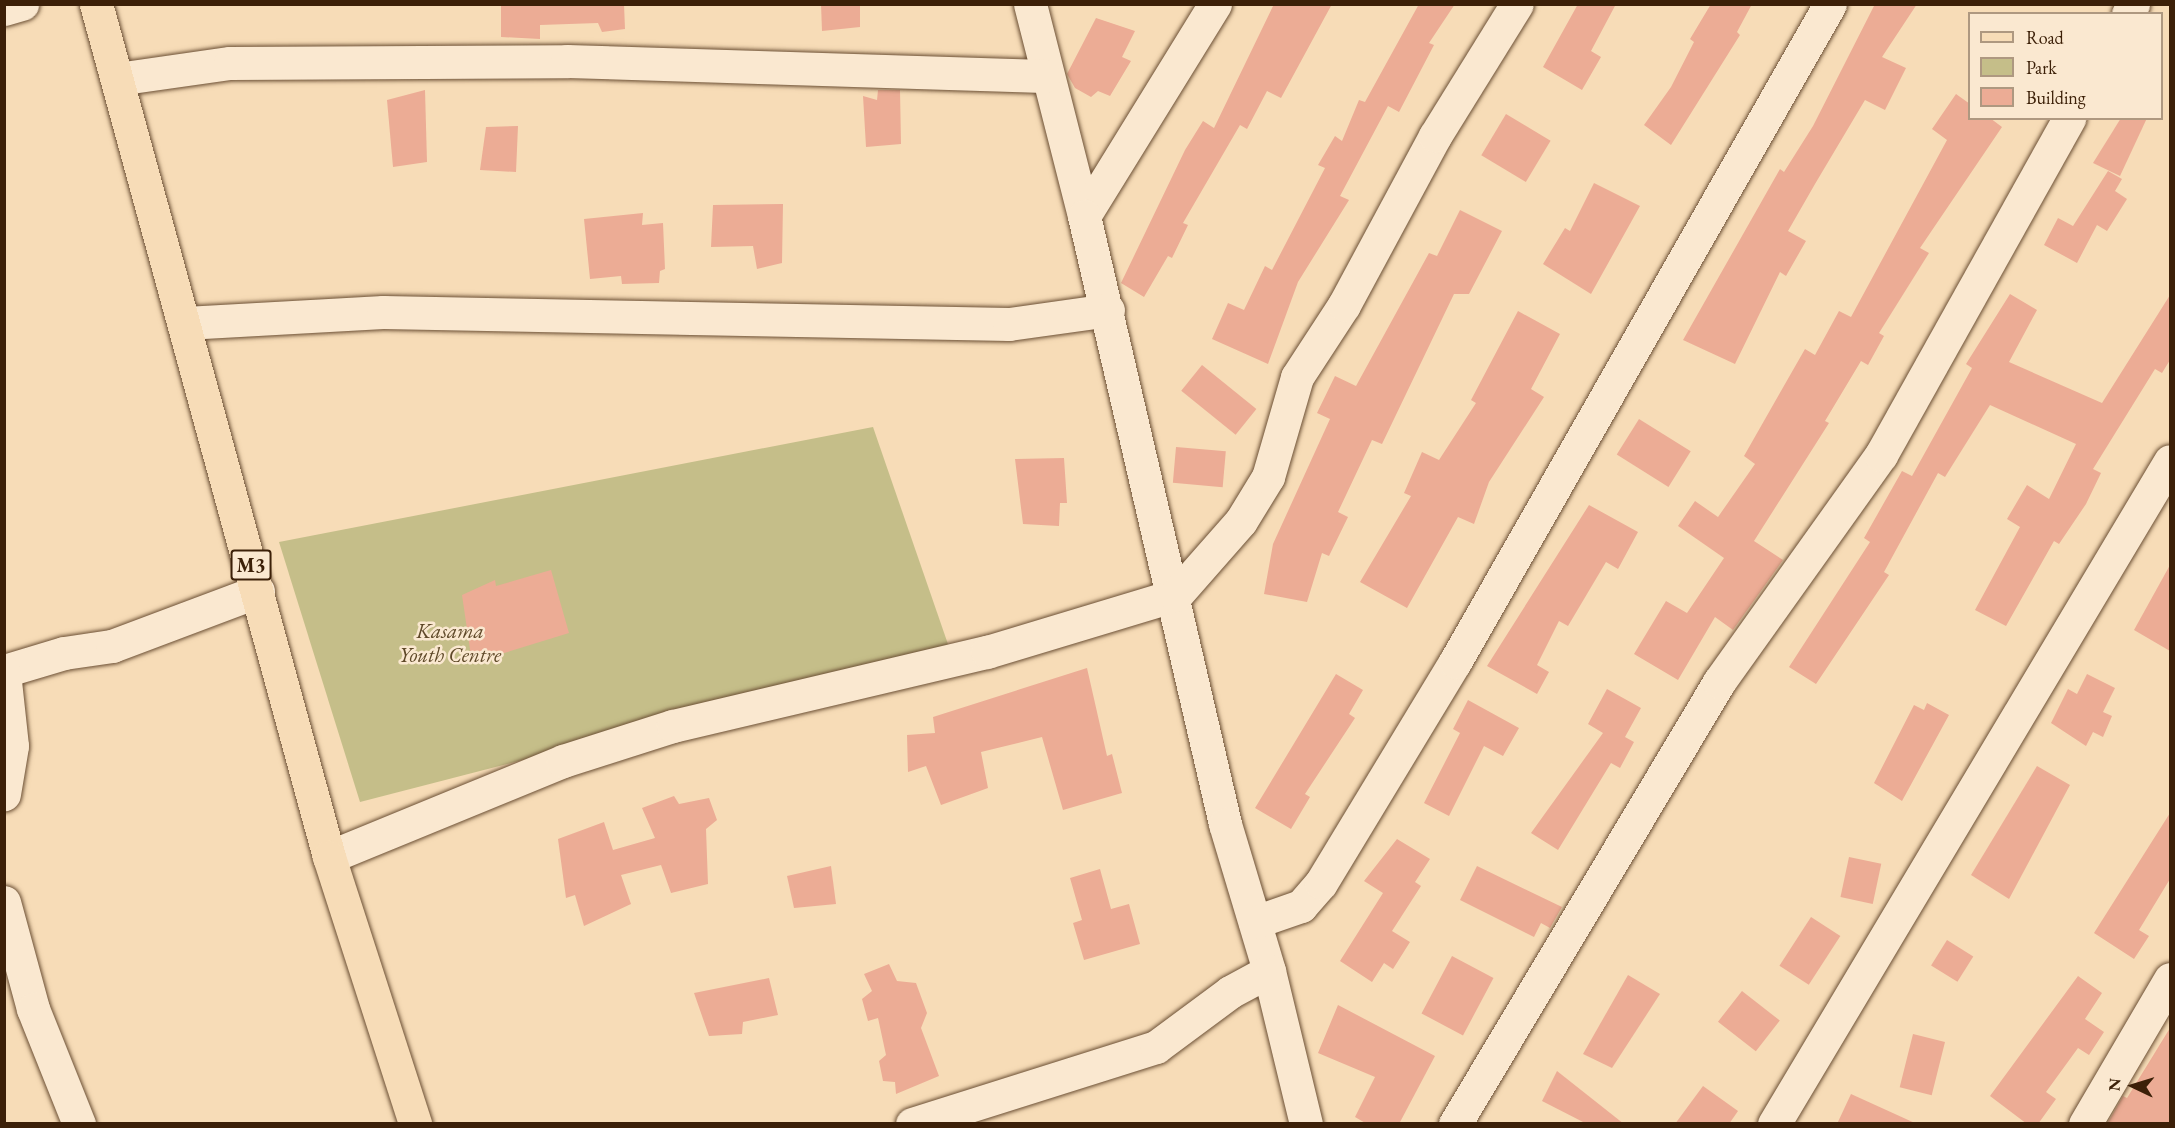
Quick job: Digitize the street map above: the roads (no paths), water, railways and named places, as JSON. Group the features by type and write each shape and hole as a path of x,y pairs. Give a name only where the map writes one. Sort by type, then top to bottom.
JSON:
{"main road":[{"name":"M3","path":"96,4 330,857 415,1124"}],"street":[{"path":"4,9 22,4"},
{"path":"1030,4 1044,76 1108,310 1176,595 1225,824 1269,971 1306,1124"},
{"path":"1084,216 1215,4"},
{"path":"330,857 562,761 673,726 987,652 1176,595 1241,521 1268,477 1297,377 1344,305 1435,136 1517,4"},
{"path":"1255,922 1301,906 1321,883 1461,652 1830,4"},
{"path":"117,79 230,63 555,62 1044,76"},
{"path":"1455,1124 1719,682 1881,455 2068,120"},
{"path":"185,323 383,312 1009,324 1108,310"},
{"path":"1774,1124 2170,460"},
{"path":"4,794 12,746 4,672 64,653 112,646 258,591"},
{"path":"4,902 33,1009 79,1124"},
{"path":"912,1124 1156,1047 1269,971"},
{"path":"2085,1124 2170,980"}],"park label":[{"name":"Kasama Youth Centre","path":"450,643"}]}
